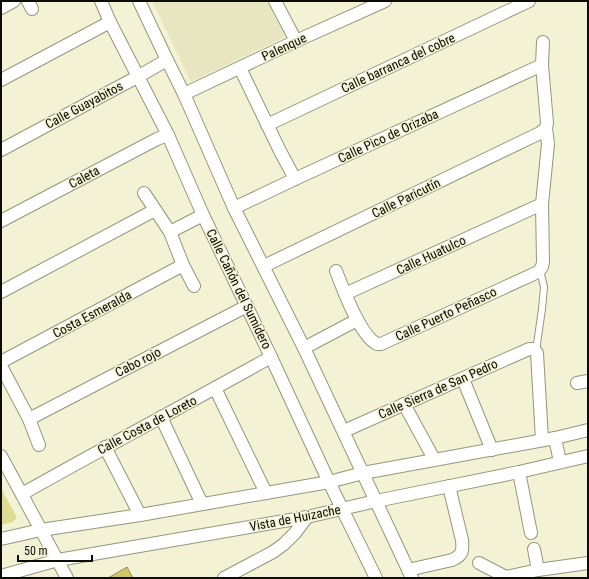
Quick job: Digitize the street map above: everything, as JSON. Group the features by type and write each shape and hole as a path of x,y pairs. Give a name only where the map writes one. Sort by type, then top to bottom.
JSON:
{"street":[{"path":"1,8 14,1"},
{"name":"Calle Cañón del Sumidero","path":"101,1 110,22 168,135 203,215 376,578"},
{"path":"139,1 184,94 234,208 304,348 410,574 452,560 458,557 463,548 449,486"},
{"path":"275,1 296,41"},
{"name":"Palenque","path":"184,94 385,1"},
{"name":"Calle barranca del cobre","path":"267,125 529,1"},
{"path":"1,80 110,22"},
{"path":"541,268 543,262 542,204 548,144 542,65 543,42"},
{"name":"Calle Guayabitos","path":"1,150 167,60"},
{"name":"Calle Pico de Orizaba","path":"234,208 542,65"},
{"path":"240,68 295,179"},
{"name":"Calle Paricutín","path":"264,266 540,133 546,128"},
{"name":"Caleta","path":"1,222 157,139 168,135"},
{"path":"144,194 170,232 183,265 194,286"},
{"name":"Calle Huatulco","path":"345,294 542,204"},
{"path":"1,292 155,210"},
{"path":"170,232 203,215"},
{"name":"Costa Esmeralda","path":"1,362 183,265"},
{"name":"Calle Puerto Peñasco","path":"357,320 370,339 377,344 381,344 538,272 541,268"},
{"path":"304,348 357,320 336,271"},
{"name":"Cabo rojo","path":"29,419 247,306"},
{"name":"Calle Sierra de San Pedro","path":"344,432 530,349 534,350"},
{"path":"534,350 537,353 542,440"},
{"name":"Calle Costa de Loreto","path":"22,494 271,357"},
{"path":"1,366 29,419 39,446"},
{"path":"463,378 492,450"},
{"path":"215,388 266,493"},
{"path":"404,404 434,460"},
{"path":"161,418 202,504"},
{"path":"1,539 42,530 140,515 329,482 363,473 555,438 588,430"},
{"path":"555,438 560,462"},
{"path":"105,447 140,515"},
{"path":"1,456 67,578"},
{"name":"Vista de Huizache","path":"1,576 58,560 307,517 588,456"},
{"path":"519,472 531,533"},
{"path":"224,578 273,552 284,544 295,533 307,517"},
{"path":"534,549 538,570"},
{"path":"479,563 506,577 538,570 588,563"}],"lane":[{"path":"534,350 542,309 544,287 541,268"}],"shaded area":[{"path":"152,1 267,1 285,37 191,82"},
{"path":"1,488 16,516 16,519 13,522 1,525"}],"building":[{"path":"127,567 133,578 108,578"}]}
